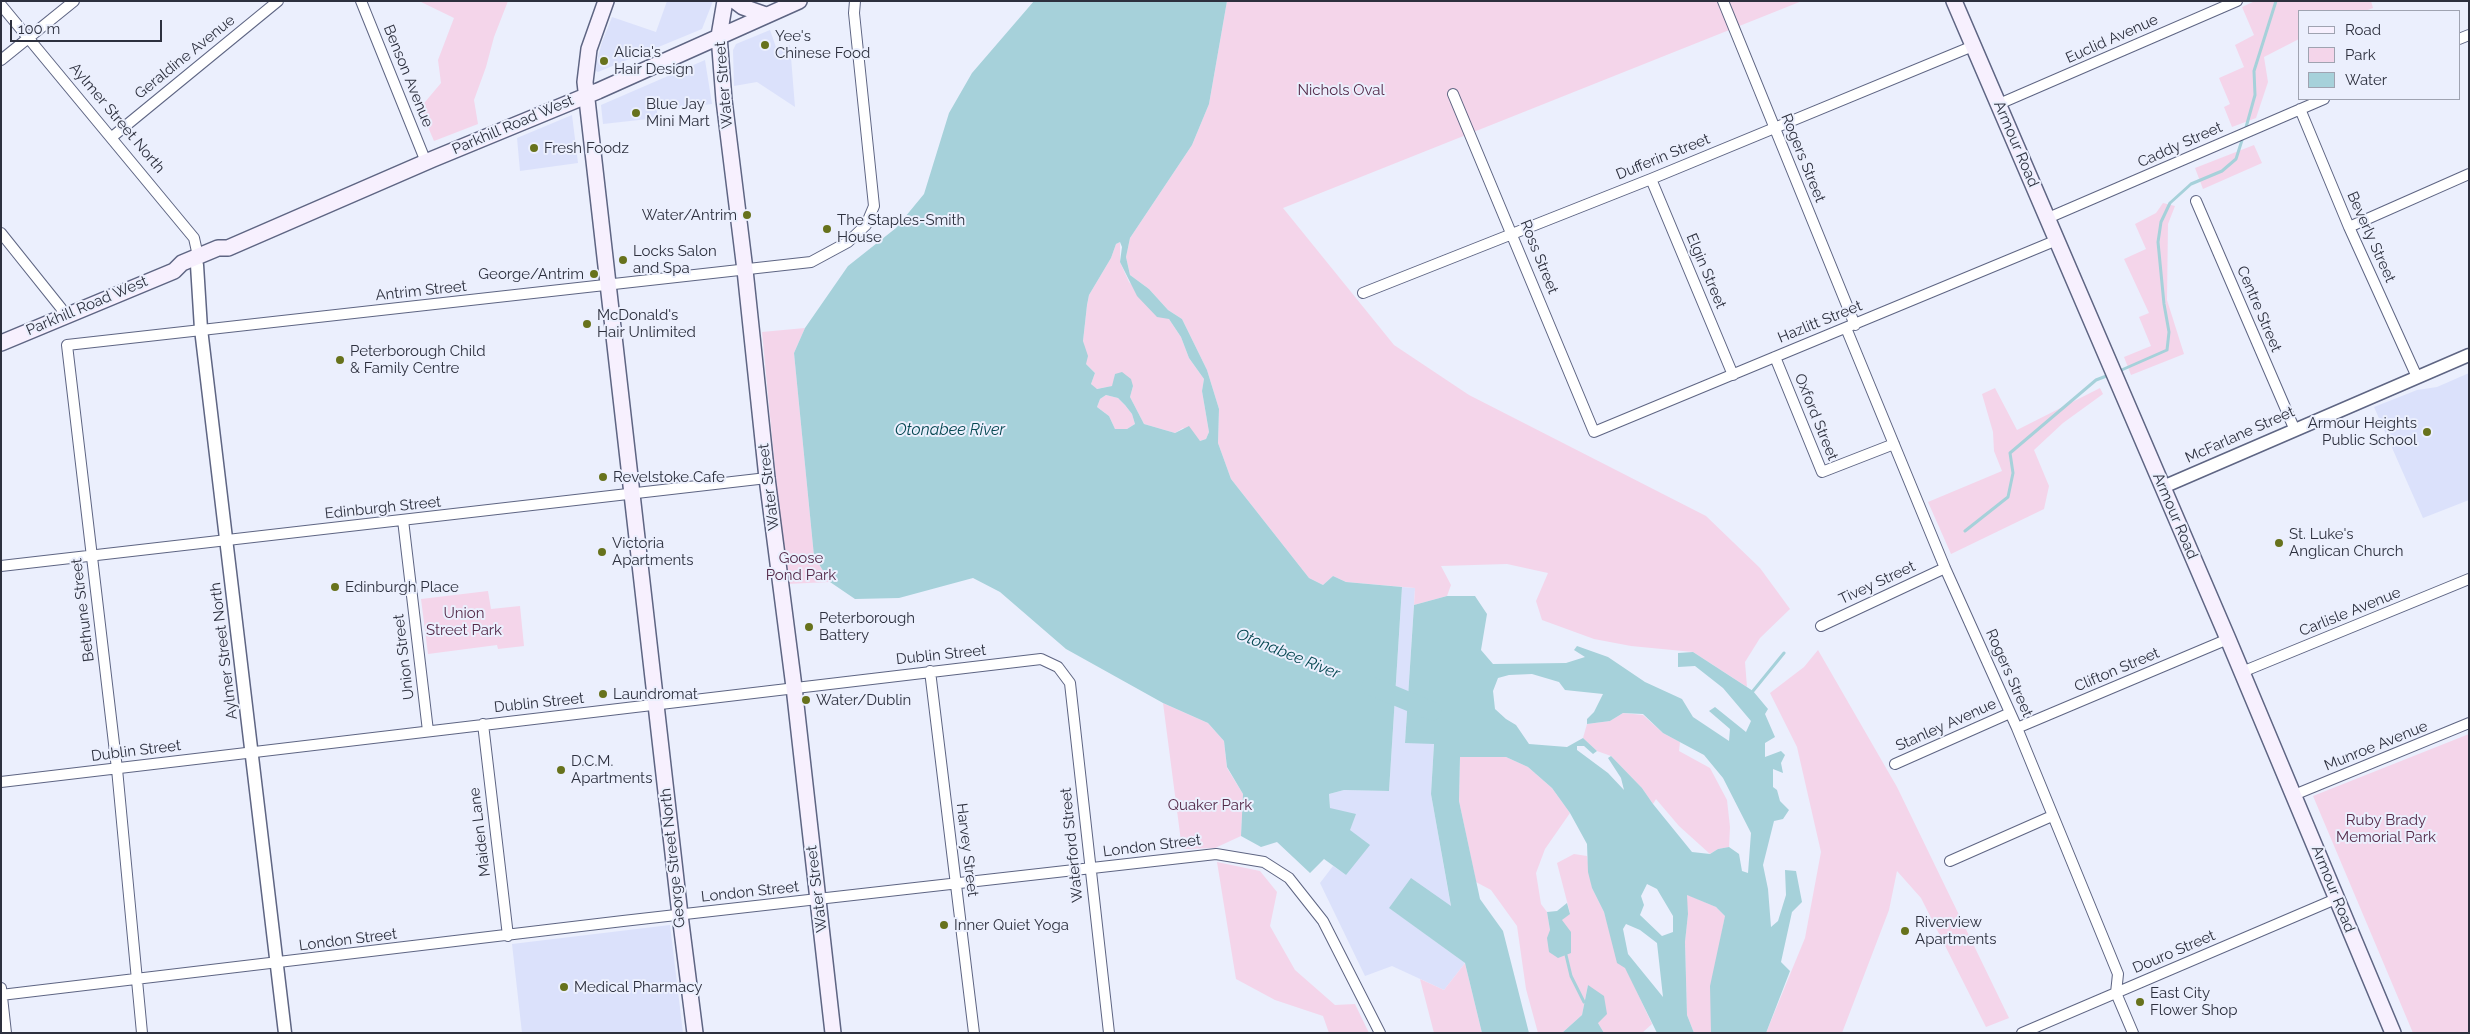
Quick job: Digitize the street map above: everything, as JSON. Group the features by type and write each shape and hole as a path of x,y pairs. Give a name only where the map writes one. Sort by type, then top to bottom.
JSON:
{"main road":[{"name":"George Street North","path":"606,1 589,49 584,79 695,1033"},
{"name":"Water Street","path":"725,1 719,36 724,100 746,270 767,478 794,687 833,1033"},
{"path":"735,1 743,7 766,15"},
{"name":"Parkhill Road West","path":"1,343 64,315 174,271 184,270 197,261 222,255 228,248 586,94 652,68 799,1"},
{"name":"Armour Road","path":"1954,1 2228,639 2393,1033"}],"street":[{"path":"1,60 74,1"},
{"name":"Geraldine Avenue","path":"112,137 278,1"},
{"path":"848,1 854,13"},
{"path":"854,13 855,1"},
{"name":"Rogers Street","path":"1723,1 1851,327 1894,444 1945,568 2017,728 2118,974 2116,993 2133,1033"},
{"name":"Euclid Avenue","path":"1999,104 2237,1"},
{"name":"Benson Avenue","path":"365,3 426,162"},
{"name":"Aylmer Street North","path":"1,5 194,238 201,329 285,1033"},
{"name":"Antrim Street","path":"67,345 811,262 848,242 866,224 874,206 854,13"},
{"name":"Dufferin Street","path":"1364,293 1651,179 1973,46"},
{"name":"Ross Street","path":"1453,94 1594,432"},
{"name":"Caddy Street","path":"2048,218 2322,100"},
{"name":"Beverly Street","path":"2300,109 2417,377"},
{"path":"2350,227 2469,174"},
{"name":"Elgin Street","path":"1651,179 1733,375"},
{"name":"Centre Street","path":"2196,201 2294,428"},
{"path":"1,233 61,308 64,315"},
{"name":"Hazlitt Street","path":"1594,432 2057,240"},
{"name":"Bethune Street","path":"67,345 117,768 125,871 142,1033"},
{"name":"McFarlane Street","path":"2163,487 2294,428 2469,355"},
{"name":"Oxford Street","path":"1775,357 1822,472 1894,444"},
{"name":"Edinburgh Street","path":"1,566 767,478"},
{"name":"Union Street","path":"403,520 428,731"},
{"name":"Tivey Street","path":"1821,626 1945,568"},
{"name":"Carlisle Avenue","path":"2242,672 2469,579"},
{"name":"Clifton Street","path":"2017,728 2228,639"},
{"name":"Dublin Street","path":"1,782 656,703 1041,659 1058,667 1070,683"},
{"name":"Harvey Street","path":"930,671 974,1033"},
{"name":"Waterford Street","path":"1070,683 1108,1033"},
{"name":"Stanley Avenue","path":"1895,764 2010,713"},
{"name":"Munroe Avenue","path":"2294,795 2469,723"},
{"name":"Maiden Lane","path":"483,724 508,936"},
{"path":"1950,861 2052,816"},
{"name":"London Street","path":"2,993 277,964 680,915 1216,854 1264,862 1288,878 1323,921 1380,1033"},
{"name":"Douro Street","path":"2022,1033 2338,898"},
{"path":"2,993 6,1033"}],"shaded area":[{"path":"667,1 713,1 702,29 598,72 596,71 602,42 612,17 656,32"},
{"path":"770,30 777,50 790,45 795,107 757,82 734,86 733,50 736,44"},
{"path":"705,60 712,104 657,111 657,118 603,124 601,105"},
{"path":"572,115 578,163 520,171 517,138"},
{"name":"Armour Heights Public School","path":"2469,373 2469,500 2423,518 2374,407 2417,390 2437,387"},
{"path":"1402,587 1415,588 1405,743 1434,743 1431,794 1451,907 1390,908 1465,963 1444,990 1392,966 1365,976 1320,883 1333,866 1346,875 1350,830 1330,808 1329,794 1344,790 1389,791"},
{"path":"670,925 683,1033 522,1033 512,944"}],"green space":[{"path":"419,1 508,1 494,37 474,100 478,124 434,141 420,108 441,83 438,60 454,18"},
{"name":"Nichols Oval","path":"1227,1 1802,1 1283,208 1394,345 1469,395 1706,516 1760,568 1790,609 1760,638 1745,662 1747,687 1693,652 1631,646 1594,639 1542,620 1536,601 1548,573 1507,564 1441,566 1451,585 1447,596 1414,605 1415,588 1346,582 1333,576 1323,585 1309,578 1231,479 1218,443 1219,409 1207,370 1182,319 1168,310 1149,289 1130,275 1126,257 1130,238 1192,145 1209,104"},
{"path":"2255,1 2371,1 2373,8 2368,10 2298,10 2298,40 2264,57 2268,82 2256,118 2232,127 2224,107 2230,104 2219,78 2244,67 2235,45 2254,35 2242,7"},
{"path":"2254,145 2262,163 2203,189 2195,168"},
{"path":"2163,203 2175,206 2168,224 2167,300 2184,354 2131,375 2124,357 2151,346 2139,317 2149,313 2124,259 2146,249 2135,224 2156,213"},
{"path":"1120,242 1120,262 1129,282 1169,319 1181,337 1189,358 1204,379 1202,391 1209,432 1206,439 1200,441 1183,428 1175,433 1144,424 1130,397 1133,386 1115,374 1113,386 1096,389 1091,384 1095,373 1086,364 1083,341 1089,295 1111,258 1116,244"},
{"name":"Goose Pond Park","path":"805,328 794,353 814,556 830,582 786,584 762,332"},
{"path":"1995,388 2017,430 2100,388 2103,394 2063,423 2034,450 2049,486 2044,509 1951,554 1928,502 2002,471 1994,451 1993,432 1982,394"},
{"path":"1106,395 1118,398 1125,405 1132,414 1135,424 1127,429 1115,429 1109,416 1097,407 1100,399"},
{"name":"Union Street Park","path":"488,591 491,609 520,606 524,646 498,649 497,645 428,654 421,599"},
{"path":"1818,650 1897,787 2009,1018 1986,1027 1921,898 1897,871 1889,910 1842,1033 1766,1033 1805,938 1821,852 1797,747 1770,693 1804,667"},
{"name":"Quaker Park","path":"1163,703 1208,723 1224,741 1227,768 1243,794 1241,836 1215,848 1182,849"},
{"path":"1623,713 1643,715 1663,733 1680,742 1679,751 1710,768 1727,800 1730,827 1729,847 1718,849 1710,854 1679,826 1656,799 1653,804 1642,788 1611,756 1597,751 1583,738 1587,724 1610,721"},
{"name":"Ruby Brady Memorial Park","path":"2469,734 2469,1033 2413,1033 2313,796"},
{"path":"1493,755 1506,757 1528,767 1552,788 1570,813 1545,849 1536,873 1541,904 1547,912 1550,930 1570,913 1557,863 1574,854 1587,856 1592,888 1604,912 1611,936 1652,1024 1642,1033 1604,1033 1598,1023 1588,985 1582,1015 1562,1033 1538,1033 1526,989 1517,926 1491,890 1476,882 1459,801 1460,757"},
{"path":"1217,862 1260,871 1277,892 1270,926 1295,970 1335,1005 1355,1004 1369,1033 1329,1033 1323,1016 1275,1000 1236,979"},
{"path":"1686,894 1716,907 1725,916 1719,948 1711,1033 1694,1033 1687,1015 1685,942 1688,914"},
{"path":"1465,963 1482,1033 1434,1033 1420,979 1444,990"}],"water":[{"name":"Otonabee River","path":"1034,1 1227,1 1209,104 1192,145 1130,238 1126,257 1130,275 1149,289 1168,310 1182,319 1207,370 1219,409 1218,443 1231,479 1309,578 1323,585 1333,576 1346,582 1402,587 1389,791 1344,790 1329,794 1330,808 1356,814 1350,830 1370,845 1346,875 1324,859 1310,873 1277,842 1261,847 1241,836 1243,794 1227,767 1224,741 1208,723 1163,703 1066,649 1000,592 973,578 899,598 855,599 830,582 814,556 794,353 805,328 848,266 896,228 924,194 949,113 972,73","holes":["1120,242 1122,247 1120,262 1137,296 1157,317 1169,319 1181,337 1189,358 1204,379 1202,391 1209,432 1206,439 1200,441 1189,426 1175,433 1144,424 1130,397 1133,386 1131,379 1122,372 1115,374 1112,386 1097,389 1091,384 1095,373 1086,364 1088,356 1083,341 1089,295 1111,258 1116,244","1106,395 1118,398 1132,414 1135,424 1127,429 1115,429 1109,416 1097,407 1100,399"]},
{"path":"1447,596 1475,596 1487,614 1481,650 1493,664 1566,663 1585,657 1574,650 1577,646 1608,657 1645,682 1682,699 1693,717 1729,741 1730,729 1709,711 1715,707 1746,732 1751,721 1723,688 1695,666 1678,667 1678,653 1693,652 1753,691 1768,709 1765,714 1775,737 1765,743 1765,757 1781,751 1785,755 1781,763 1783,773 1773,769 1773,787 1777,790 1780,801 1789,810 1783,819 1774,821 1763,865 1768,889 1771,927 1778,921 1786,895 1785,870 1796,871 1802,902 1792,912 1781,962 1790,971 1766,1033 1711,1033 1710,986 1725,916 1716,907 1687,895 1688,914 1685,942 1687,1015 1694,1033 1657,1033 1625,968 1617,963 1604,912 1592,888 1588,872 1587,844 1570,813 1552,788 1528,767 1506,757 1460,757 1459,801 1480,899 1503,931 1529,1033 1482,1033 1465,963 1389,908 1411,878 1451,906 1431,794 1434,744 1405,743 1414,605","holes":["1532,674 1559,682 1565,690 1603,694 1594,712 1587,719 1587,724 1610,721 1623,713 1643,714 1663,733 1704,755 1723,778 1751,833 1748,873 1742,871 1739,854 1729,847 1718,849 1710,854 1692,852 1642,788 1611,756 1608,758 1621,778 1624,790 1608,773 1577,750 1577,746 1584,746 1593,754 1597,751 1583,738 1567,747 1529,744 1516,725 1495,709 1493,691 1498,678 1509,675","1647,884 1657,889 1673,916 1673,932 1662,936 1640,915 1644,905 1641,896","1626,924 1640,930 1657,943 1663,997 1628,954 1623,929"]},
{"path":"1567,903 1570,914 1562,920 1571,932 1571,953 1558,958 1549,952 1547,938 1550,930 1547,912 1557,911"},
{"path":"1588,985 1604,996 1607,1014 1598,1023 1604,1033 1562,1033 1582,1015"}],"waterway":[{"path":"2245,131 2255,95 2254,71 2276,1"},
{"path":"2117,372 2167,350 2169,332 2164,304 2158,242 2161,222 2170,203 2191,184 2222,171 2236,159 2243,137"},
{"path":"1965,531 2008,497 2013,473 2010,453 2096,380 2109,375"},
{"path":"1753,691 1784,653"},
{"name":"Otonabee River","path":"1371,686 1432,711"},
{"path":"1566,955 1571,976 1584,1002"}],"place":[{"name":"Yee's Chinese Food","path":"765,45"},
{"name":"Alicia's Hair Design","path":"604,61"},
{"name":"Blue Jay Mini Mart","path":"636,113"},
{"name":"Fresh Foodz","path":"534,148"},
{"name":"Water/Antrim","path":"747,215"},
{"name":"The Staples-Smith House","path":"827,229"},
{"name":"Locks Salon and Spa","path":"623,260"},
{"name":"George/Antrim","path":"594,274"},
{"name":"McDonald's Hair Unlimited","path":"587,324"},
{"name":"Peterborough Child & Family Centre","path":"340,360"},
{"name":"Armour Heights Public School","path":"2427,432"},
{"name":"Revelstoke Cafe","path":"603,477"},
{"name":"St. Luke's Anglican Church","path":"2279,543"},
{"name":"Victoria Apartments","path":"602,552"},
{"name":"Edinburgh Place","path":"335,587"},
{"name":"Peterborough Battery","path":"809,627"},
{"name":"Laundromat","path":"603,694"},
{"name":"Water/Dublin","path":"806,700"},
{"name":"D.C.M. Apartments","path":"561,770"},
{"name":"Inner Quiet Yoga","path":"944,925"},
{"name":"Riverview Apartments","path":"1905,931"},
{"name":"Medical Pharmacy","path":"564,987"},
{"name":"East City Flower Shop","path":"2140,1002"}]}
